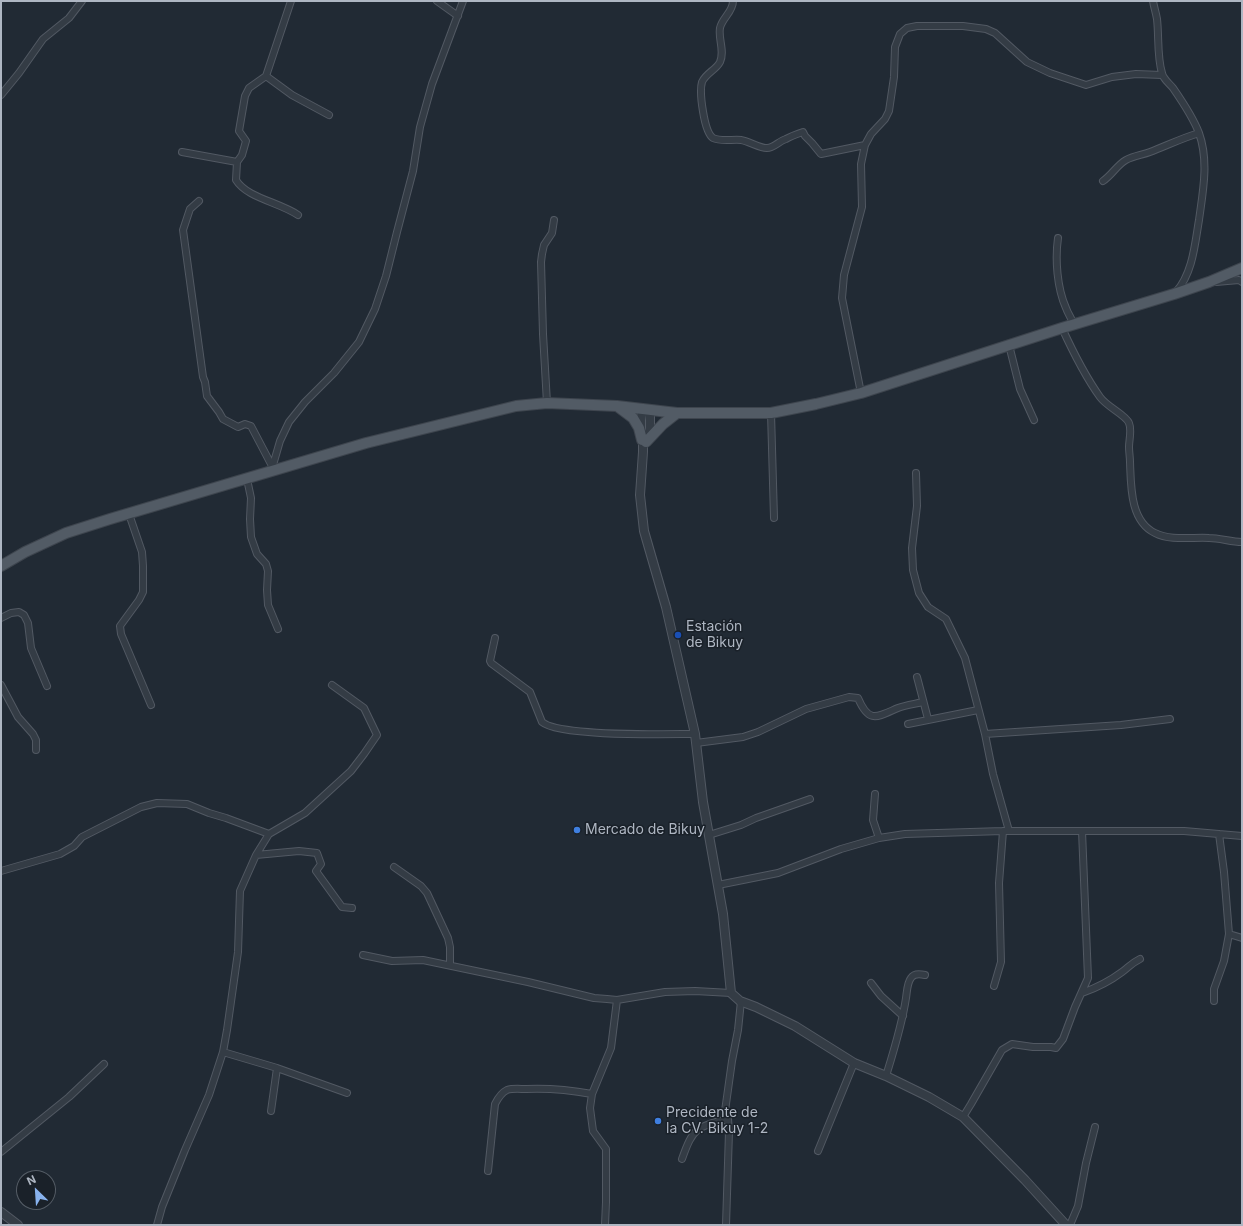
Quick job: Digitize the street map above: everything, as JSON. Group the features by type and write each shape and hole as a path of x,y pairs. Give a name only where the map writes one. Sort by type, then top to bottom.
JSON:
{"main road":[{"path":"1,566 25,552 66,533 247,479 271,469 366,443 516,406 547,403 617,406 677,414 771,413 861,393 1074,324 1174,294 1209,282 1242,268"},
{"path":"617,406 633,418 639,428 644,442 663,424 677,414"}],"street":[{"path":"1,95 43,39 69,18 82,1"},
{"path":"291,1 266,76 250,88 245,96 238,131 246,141 242,156 237,162 235,175 236,180 244,190 290,209 298,215"},
{"path":"437,1 458,16"},
{"path":"271,469 280,441 289,422 305,402 334,373 359,342 376,309 396,240 413,171 420,127 432,84 463,1"},
{"path":"733,1 730,12 722,21 720,30 722,52 720,62 703,81 701,89 704,115 710,135 714,138 740,140 768,148 803,132 820,154 865,145"},
{"path":"1153,1 1157,18 1158,45 1162,75 1177,94 1199,133 1205,168 1204,190 1194,254 1186,277 1174,294"},
{"path":"861,393 842,298 844,275 862,207 861,164 865,145 871,134 885,119 889,111 894,77 896,47 900,34 907,28 917,26 964,26 986,29 995,33 1027,62 1050,74 1086,85 1112,76 1136,74 1162,75"},
{"path":"266,76 292,96 329,115"},
{"path":"1104,181 1122,162 1199,133"},
{"path":"182,152 237,162"},
{"path":"199,201 190,209 183,230 202,377 205,382 207,396 223,419 238,427 245,424 251,426 271,469"},
{"path":"547,403 541,298 542,254 544,245 552,233 554,220"},
{"path":"1058,238 1056,252 1060,289 1074,324"},
{"path":"1209,282 1239,280 1242,282"},
{"path":"1062,328 1076,358 1101,398 1114,410 1126,418 1130,424 1129,447 1132,492 1137,514 1147,528 1156,534 1170,537 1212,538 1242,542"},
{"path":"1009,345 1020,389 1034,420"},
{"path":"647,409 650,424 644,442 640,495 644,531 668,614 695,734 703,802 723,914 731,993"},
{"path":"771,413 774,518"},
{"path":"916,473 917,506 912,548 913,570 918,593 928,607 946,619 965,658 985,734 1006,831 999,884 1000,962 994,986"},
{"path":"247,479 251,498 251,537 257,554 266,564 268,571 268,605 278,629"},
{"path":"129,514 142,552 143,592 120,626 121,634 151,705"},
{"path":"1,618 11,613 19,612 24,615 28,623 31,648 47,686"},
{"path":"495,638 490,661 491,663 530,692 542,722 546,724 569,730 614,733 695,734"},
{"path":"917,677 928,720"},
{"path":"1,685 18,718 33,734 36,740 36,750"},
{"path":"157,1225 162,1208 208,1095 223,1052 238,952 240,891 256,854 269,834 304,813 351,771 377,735 364,708 332,685"},
{"path":"696,743 743,737 758,732 806,709 849,697 858,698 862,709 869,715 879,717 900,708 923,702"},
{"path":"908,724 978,710"},
{"path":"985,734 1121,725 1170,719"},
{"path":"875,794 873,820 879,838"},
{"path":"709,835 741,825 756,818 810,799"},
{"path":"1,871 60,854 74,846 82,837 141,807 157,803 187,804 269,834"},
{"path":"718,885 778,873 842,849 879,838 905,834 1006,831 1184,831 1242,836"},
{"path":"963,1118 1002,1050 1012,1044 1056,1048 1063,1039 1088,978 1082,831"},
{"path":"1214,1002 1214,989 1224,961 1229,934 1225,878 1219,834"},
{"path":"256,854 299,851 317,853 321,864 316,871 342,907 352,908"},
{"path":"394,867 421,886 427,893 448,938 450,947 450,965"},
{"path":"1229,934 1242,938"},
{"path":"363,955 392,961 424,960 528,982 594,998 617,1000 665,992 695,991 731,993 741,1001 795,1026 854,1063 929,1096 963,1118 1025,1180 1066,1225"},
{"path":"1082,992 1091,990 1123,972 1131,963 1140,959"},
{"path":"886,1076 898,1038 910,978 918,974 925,975"},
{"path":"1088,978 1097,986"},
{"path":"871,983 881,996 903,1016"},
{"path":"605,1225 606,1149 593,1131 590,1108 592,1094 611,1048 617,1000"},
{"path":"726,1225 729,1171 728,1119 725,1111 738,1030 741,1001"},
{"path":"223,1052 277,1068 347,1092"},
{"path":"818,1151 854,1063"},
{"path":"1,1152 69,1097 104,1064"},
{"path":"271,1111 277,1068"},
{"path":"488,1171 495,1104 498,1097 503,1092 514,1089 542,1088 572,1090 592,1094"},
{"path":"682,1159 689,1139 694,1133 700,1128 728,1119"},
{"path":"1070,1225 1078,1206 1086,1163 1095,1127"},
{"path":"1,1212 18,1225"}],"place":[{"name":"Estación de Bikuy","path":"678,635"},
{"name":"Mercado de Bikuy","path":"577,830"},
{"name":"Precidente de la CV. Bikuy 1-2","path":"658,1121"}]}
